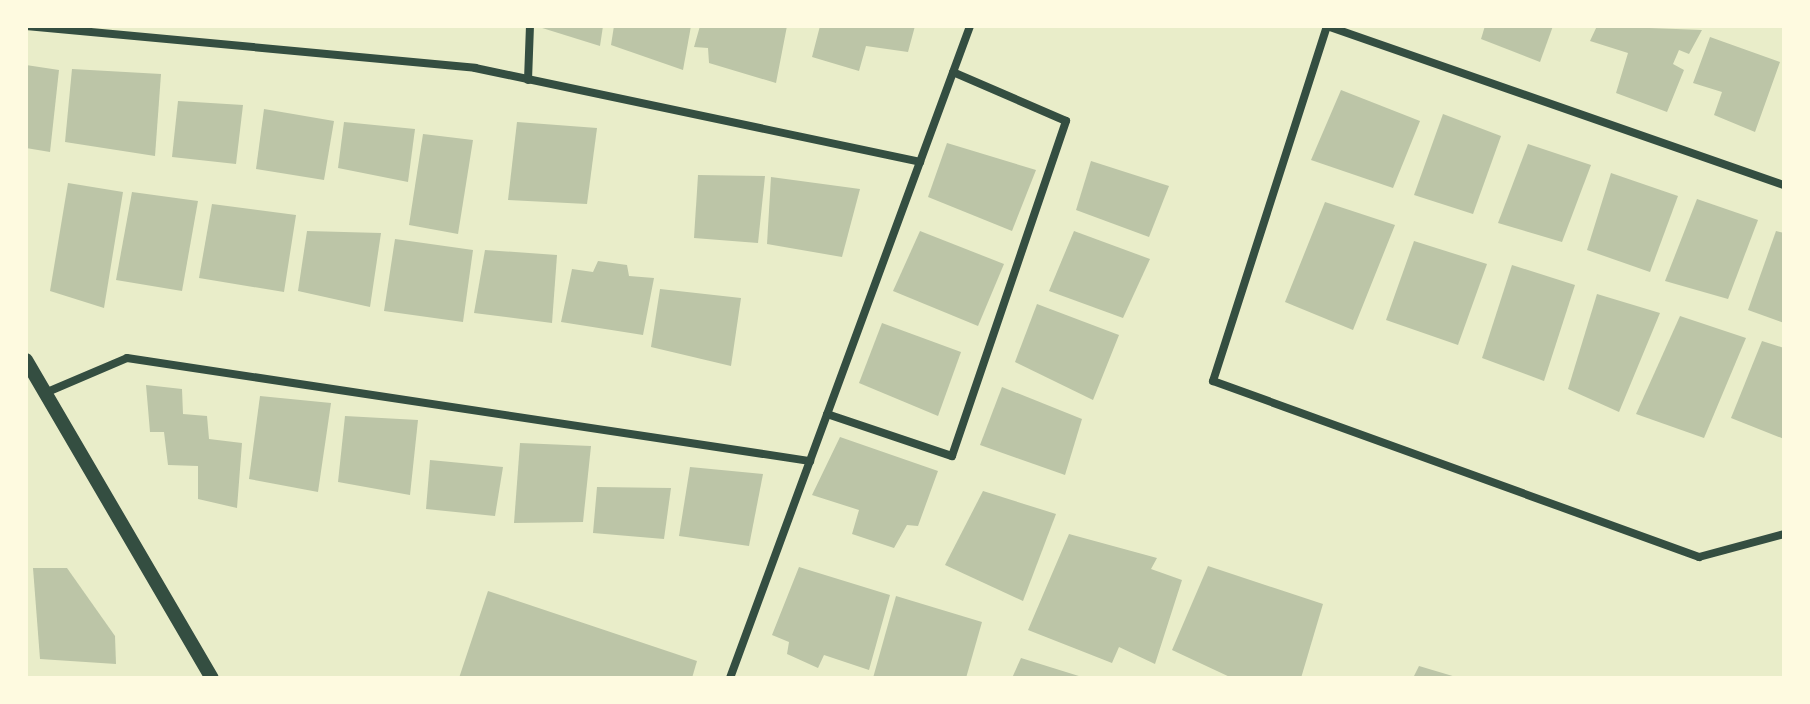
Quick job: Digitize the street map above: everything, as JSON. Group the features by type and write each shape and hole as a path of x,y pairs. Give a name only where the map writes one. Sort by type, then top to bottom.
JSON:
{"street":[{"path":"26,26 475,68 920,162"},
{"path":"528,80 530,26"},
{"path":"730,678 970,26"},
{"path":"1784,185 1327,26 1213,381 1699,557 1784,534"},
{"path":"827,414 952,456 1066,121 953,72"},
{"path":"45,393 127,358 810,461"},
{"path":"26,360 212,678"}],"building":[{"path":"603,26 600,46 539,27"},
{"path":"614,26 691,26 683,70 611,45"},
{"path":"700,26 787,26 776,83 709,63 708,48 694,47"},
{"path":"820,26 915,26 908,52 866,46 859,71 812,57"},
{"path":"1485,26 1553,26 1540,62 1481,39"},
{"path":"1597,26 1702,30 1689,54 1679,50 1673,64 1684,70 1667,112 1616,93 1628,53 1590,41"},
{"path":"1710,37 1780,62 1755,132 1714,115 1722,92 1693,83"},
{"path":"26,65 59,70 50,152 26,148"},
{"path":"72,69 161,74 155,156 65,142"},
{"path":"1341,90 1420,121 1393,188 1311,160"},
{"path":"178,101 243,105 236,164 172,157"},
{"path":"264,109 334,121 324,180 256,169"},
{"path":"1443,114 1501,136 1473,214 1414,195"},
{"path":"344,122 415,129 408,182 338,168"},
{"path":"517,122 597,128 587,204 508,200"},
{"path":"423,134 473,140 458,234 409,225"},
{"path":"947,143 1036,170 1012,231 928,197"},
{"path":"1528,144 1591,165 1562,242 1498,223"},
{"path":"1091,161 1169,186 1149,237 1076,210"},
{"path":"1611,173 1678,196 1650,272 1587,250"},
{"path":"698,175 765,176 758,243 694,238"},
{"path":"771,177 860,189 842,257 767,244"},
{"path":"68,183 123,192 104,308 50,291"},
{"path":"132,192 198,201 182,291 116,280"},
{"path":"1697,199 1758,220 1728,299 1665,281"},
{"path":"1325,202 1395,225 1353,330 1285,302"},
{"path":"212,204 296,215 284,292 199,278"},
{"path":"307,231 381,233 370,307 298,291"},
{"path":"920,231 1004,264 978,326 893,291"},
{"path":"1074,231 1150,259 1123,318 1049,291"},
{"path":"1776,231 1784,233 1784,323 1748,310"},
{"path":"395,239 473,250 463,322 384,311"},
{"path":"1414,241 1487,264 1458,345 1386,320"},
{"path":"485,250 557,255 552,323 474,313"},
{"path":"598,261 627,265 629,276 654,278 643,335 561,322 572,269 593,272"},
{"path":"1512,265 1575,285 1544,381 1482,358"},
{"path":"660,289 741,298 731,366 651,347"},
{"path":"1597,294 1660,313 1619,412 1568,389"},
{"path":"1037,304 1119,335 1093,400 1015,362"},
{"path":"1680,316 1746,338 1704,438 1636,414"},
{"path":"882,323 961,352 938,416 859,383"},
{"path":"1762,341 1784,348 1784,439 1731,418"},
{"path":"146,385 182,389 183,414 207,416 209,439 242,443 237,508 198,499 198,466 168,465 164,432 150,432"},
{"path":"1002,387 1082,419 1065,475 980,445"},
{"path":"260,396 331,403 318,492 249,479"},
{"path":"345,416 418,420 410,495 338,482"},
{"path":"840,437 938,471 918,526 907,525 894,548 852,534 859,510 812,495"},
{"path":"520,443 591,446 583,522 514,523"},
{"path":"430,460 503,467 495,516 426,509"},
{"path":"690,467 763,474 749,546 679,536"},
{"path":"597,487 671,488 664,539 593,533"},
{"path":"983,491 1056,514 1023,601 945,565"},
{"path":"1069,534 1157,558 1151,569 1182,580 1155,664 1119,647 1112,663 1028,630"},
{"path":"1208,566 1323,604 1301,678 1232,678 1172,650"},
{"path":"799,567 890,595 869,670 824,655 818,668 787,654 789,642 772,635"},
{"path":"33,568 67,568 115,636 116,664 40,659"},
{"path":"488,591 697,661 692,678 459,678"},
{"path":"896,596 982,622 966,678 873,678"},
{"path":"1021,658 1082,677 1082,678 1012,678"},
{"path":"1419,666 1456,677 1456,678 1413,678"}]}
